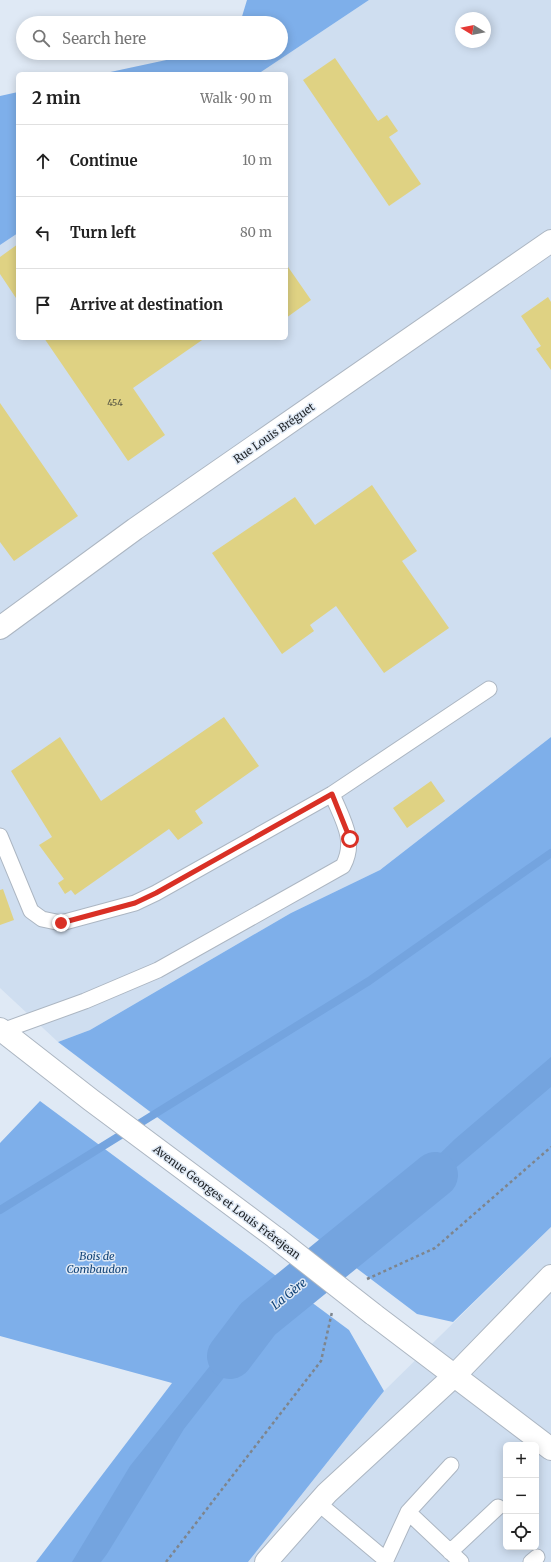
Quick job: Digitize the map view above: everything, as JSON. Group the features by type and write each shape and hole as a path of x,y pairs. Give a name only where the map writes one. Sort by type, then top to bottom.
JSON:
{"street":[{"name":"Rue Louis Bréguet","path":"0,628 135,529 551,241"},
{"name":"Avenue Georges et Louis Frêrejean","path":"1,1030 84,1095 276,1238 373,1314 551,1449"},
{"path":"266,1562 318,1503 454,1376 551,1276"}],"lane":[{"path":"0,836 31,911 42,920 61,923 135,903 156,893 332,794 489,689"},
{"path":"1,1030 85,1001 158,970 342,866 348,856 350,839 332,794"},
{"path":"318,1503 385,1561 408,1512 451,1464"},
{"path":"408,1512 455,1557 498,1507"}],"path":[{"path":"365,1281 435,1248 551,1147"},
{"path":"166,1562 321,1361 333,1309"}],"shaded area":[{"path":"369,0 551,0 551,737 380,870 291,913 90,1030 58,1042 0,988 0,245 16,234 16,340 288,340 288,72 261,72 279,60 288,60 288,54"},
{"path":"551,1057 551,1087 393,1221 380,1212 455,1139"},
{"path":"551,1227 551,1562 248,1562 384,1391"},
{"path":"261,1302 275,1312 184,1429 107,1554 101,1562 72,1562 130,1466"}],"green space":[{"path":"247,0 369,0 288,54 288,16 242,16"},
{"path":"166,60 279,60 261,72 110,72"},
{"path":"16,92 16,234 0,245 0,96"},
{"path":"551,737 551,1227 453,1322 417,1314 58,1042 90,1030 291,913 380,870"},
{"name":"Bois de Combaudon","path":"40,1101 349,1330 384,1391 248,1562 36,1562 172,1383 0,1336 0,1143"}],"building":[{"path":"335,58 378,121 387,115 398,131 389,137 421,184 389,206 303,80"},
{"path":"16,245 16,298 0,274 0,257"},
{"path":"288,267 311,300 288,317"},
{"path":"548,297 551,302 551,370 536,349 541,346 521,316"},
{"path":"45,340 202,340 133,388 165,435 128,461"},
{"path":"0,403 78,516 14,561 0,542"},
{"path":"372,485 417,551 402,561 449,628 384,673 336,606 310,625 314,631 282,654 212,553 295,497 315,525"},
{"path":"224,717 259,766 195,811 203,823 178,840 169,829 75,895 71,890 65,894 58,883 64,879 39,845 52,837 11,771 60,737 101,801"},
{"path":"431,781 445,801 407,828 393,808"},
{"path":"3,889 14,920 0,925 0,890"}],"waterway":[{"path":"0,1210 369,981 551,853"},
{"name":"La Gère","path":"230,1356 258,1319 435,1175"}],"route":[{"path":"61,923 135,903 156,893 332,794 350,839"}]}
